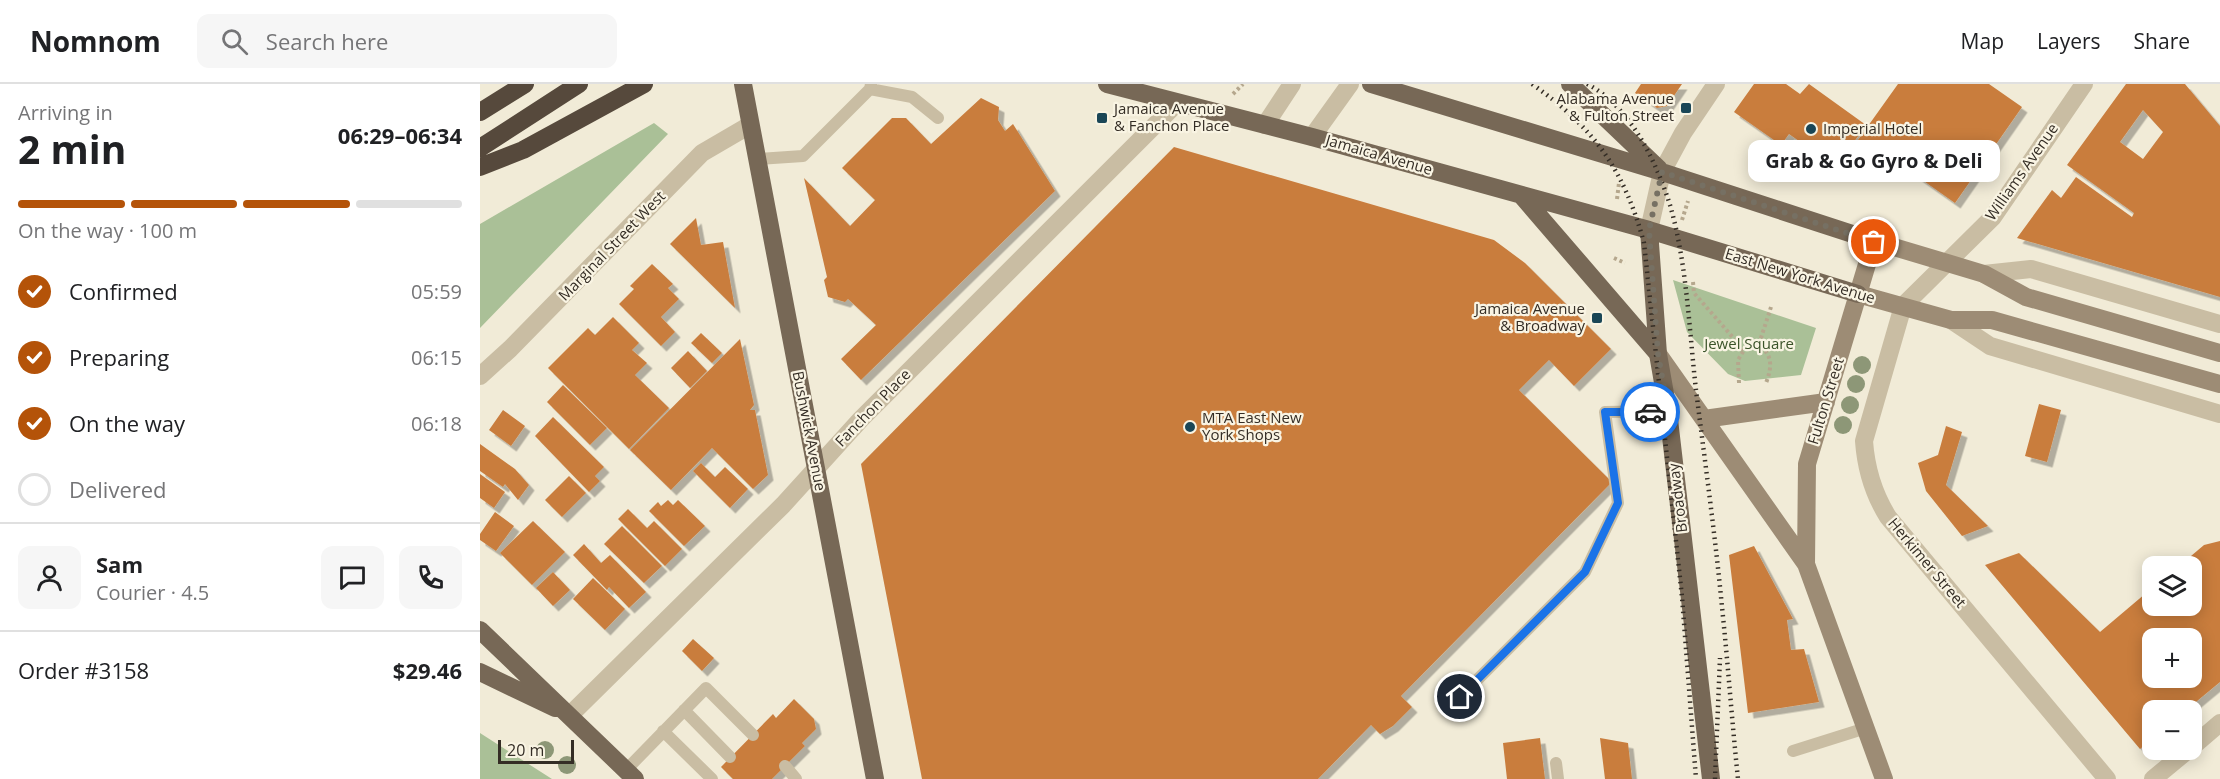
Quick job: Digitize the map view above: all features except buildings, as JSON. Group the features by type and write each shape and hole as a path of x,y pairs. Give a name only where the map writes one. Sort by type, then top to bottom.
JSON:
{"highway":[{"path":"480,112 509,91 525,84"},
{"path":"480,148 579,84"},
{"path":"480,167 523,150 644,84"}],"main road":[{"name":"Bushwick Avenue","path":"743,84 875,779"},
{"name":"Jamaica Avenue","path":"1107,84 1312,137 1649,230"},
{"path":"1371,84 1662,172 1874,242 1984,274 2026,297 2220,354"},
{"path":"1569,84 1662,172"},
{"path":"1521,195 1658,354"},
{"name":"East New York Avenue","path":"1649,230 1951,320 1992,320 2220,384"},
{"name":"Broadway","path":"1649,230 1658,354 1668,411 1711,779"},
{"name":"Fulton Street","path":"1806,564 1808,464 1874,242"},
{"name":"Fulton Street","path":"1658,354 1806,564 1884,779"},
{"path":"1704,419 1826,402"},
{"path":"480,630 630,774"},
{"path":"480,672 570,715"}],"street":[{"path":"1264,125 1292,84"},
{"path":"1312,137 1350,84"},
{"path":"1649,230 1662,172 1695,114 1716,84"},
{"name":"Williams Avenue","path":"1904,306 1993,217 2084,84"},
{"name":"Fanchon Place","path":"570,715 783,505 816,468 1177,103"},
{"name":"Marginal Street West","path":"480,376 510,350 702,153 750,125"},
{"path":"1984,274 2031,269 2220,324"},
{"name":"Herkimer Street","path":"1904,306 1864,441 1865,461 1878,501 1888,517 2107,779"},
{"name":"East New York Avenue","path":"1951,320 1990,346 2220,414"},
{"path":"2202,738 2220,723"},
{"path":"2153,779 2176,760"}],"lane":[{"path":"757,159 803,156 871,86 912,97 938,118"},
{"path":"1460,697 1585,572 1618,503 1605,412 1668,411"},
{"path":"630,774 663,730 706,688 753,735"},
{"path":"684,710 730,757"},
{"path":"1792,751 1866,728"},
{"path":"663,730 712,779"},
{"path":"1556,764 1558,779"},
{"path":"785,766 796,779"}],"path":[{"path":"1230,97 1243,84"},
{"path":"1617,200 1619,183"},
{"path":"1682,220 1688,201"},
{"path":"1608,263 1615,257 1625,263"},
{"path":"1693,282 1694,293 1744,350"},
{"path":"1759,344 1771,307"},
{"path":"1739,383 1738,360 1744,350 1759,344"},
{"path":"1759,344 1768,352 1771,368 1766,383"}],"green space":[{"path":"654,123 668,134 480,328 480,224"},
{"name":"Jewel Square","path":"1673,280 1816,328 1801,375 1745,381 1728,374 1687,332"},
{"path":"480,733 552,779 480,779"}],"railway":[{"path":"1532,84 1573,117 1604,152 1627,193 1644,243 1682,597 1696,779"},
{"path":"1587,84 1616,106 1639,136 1664,188 1676,227 1687,297 1716,552 1738,779"},
{"path":"1715,779 1720,658"}],"way so far":[{"path":"1650,412 1668,411 1658,354 1649,230 1662,172 1874,242"}],"place":[{"name":"Alabama Avenue & Fulton Street","path":"1686,108"},
{"name":"Jamaica Avenue & Fanchon Place","path":"1102,118"},
{"name":"Imperial Hotel","path":"1811,129"},
{"name":"Grab & Go Gyro & Deli","path":"1874,242"},
{"name":"Jamaica Avenue & Broadway","path":"1597,318"},
{"name":"MTA East New York Shops","path":"1190,427"}],"route":[{"path":"1460,697 1585,572 1618,503 1605,412 1650,412"}]}
